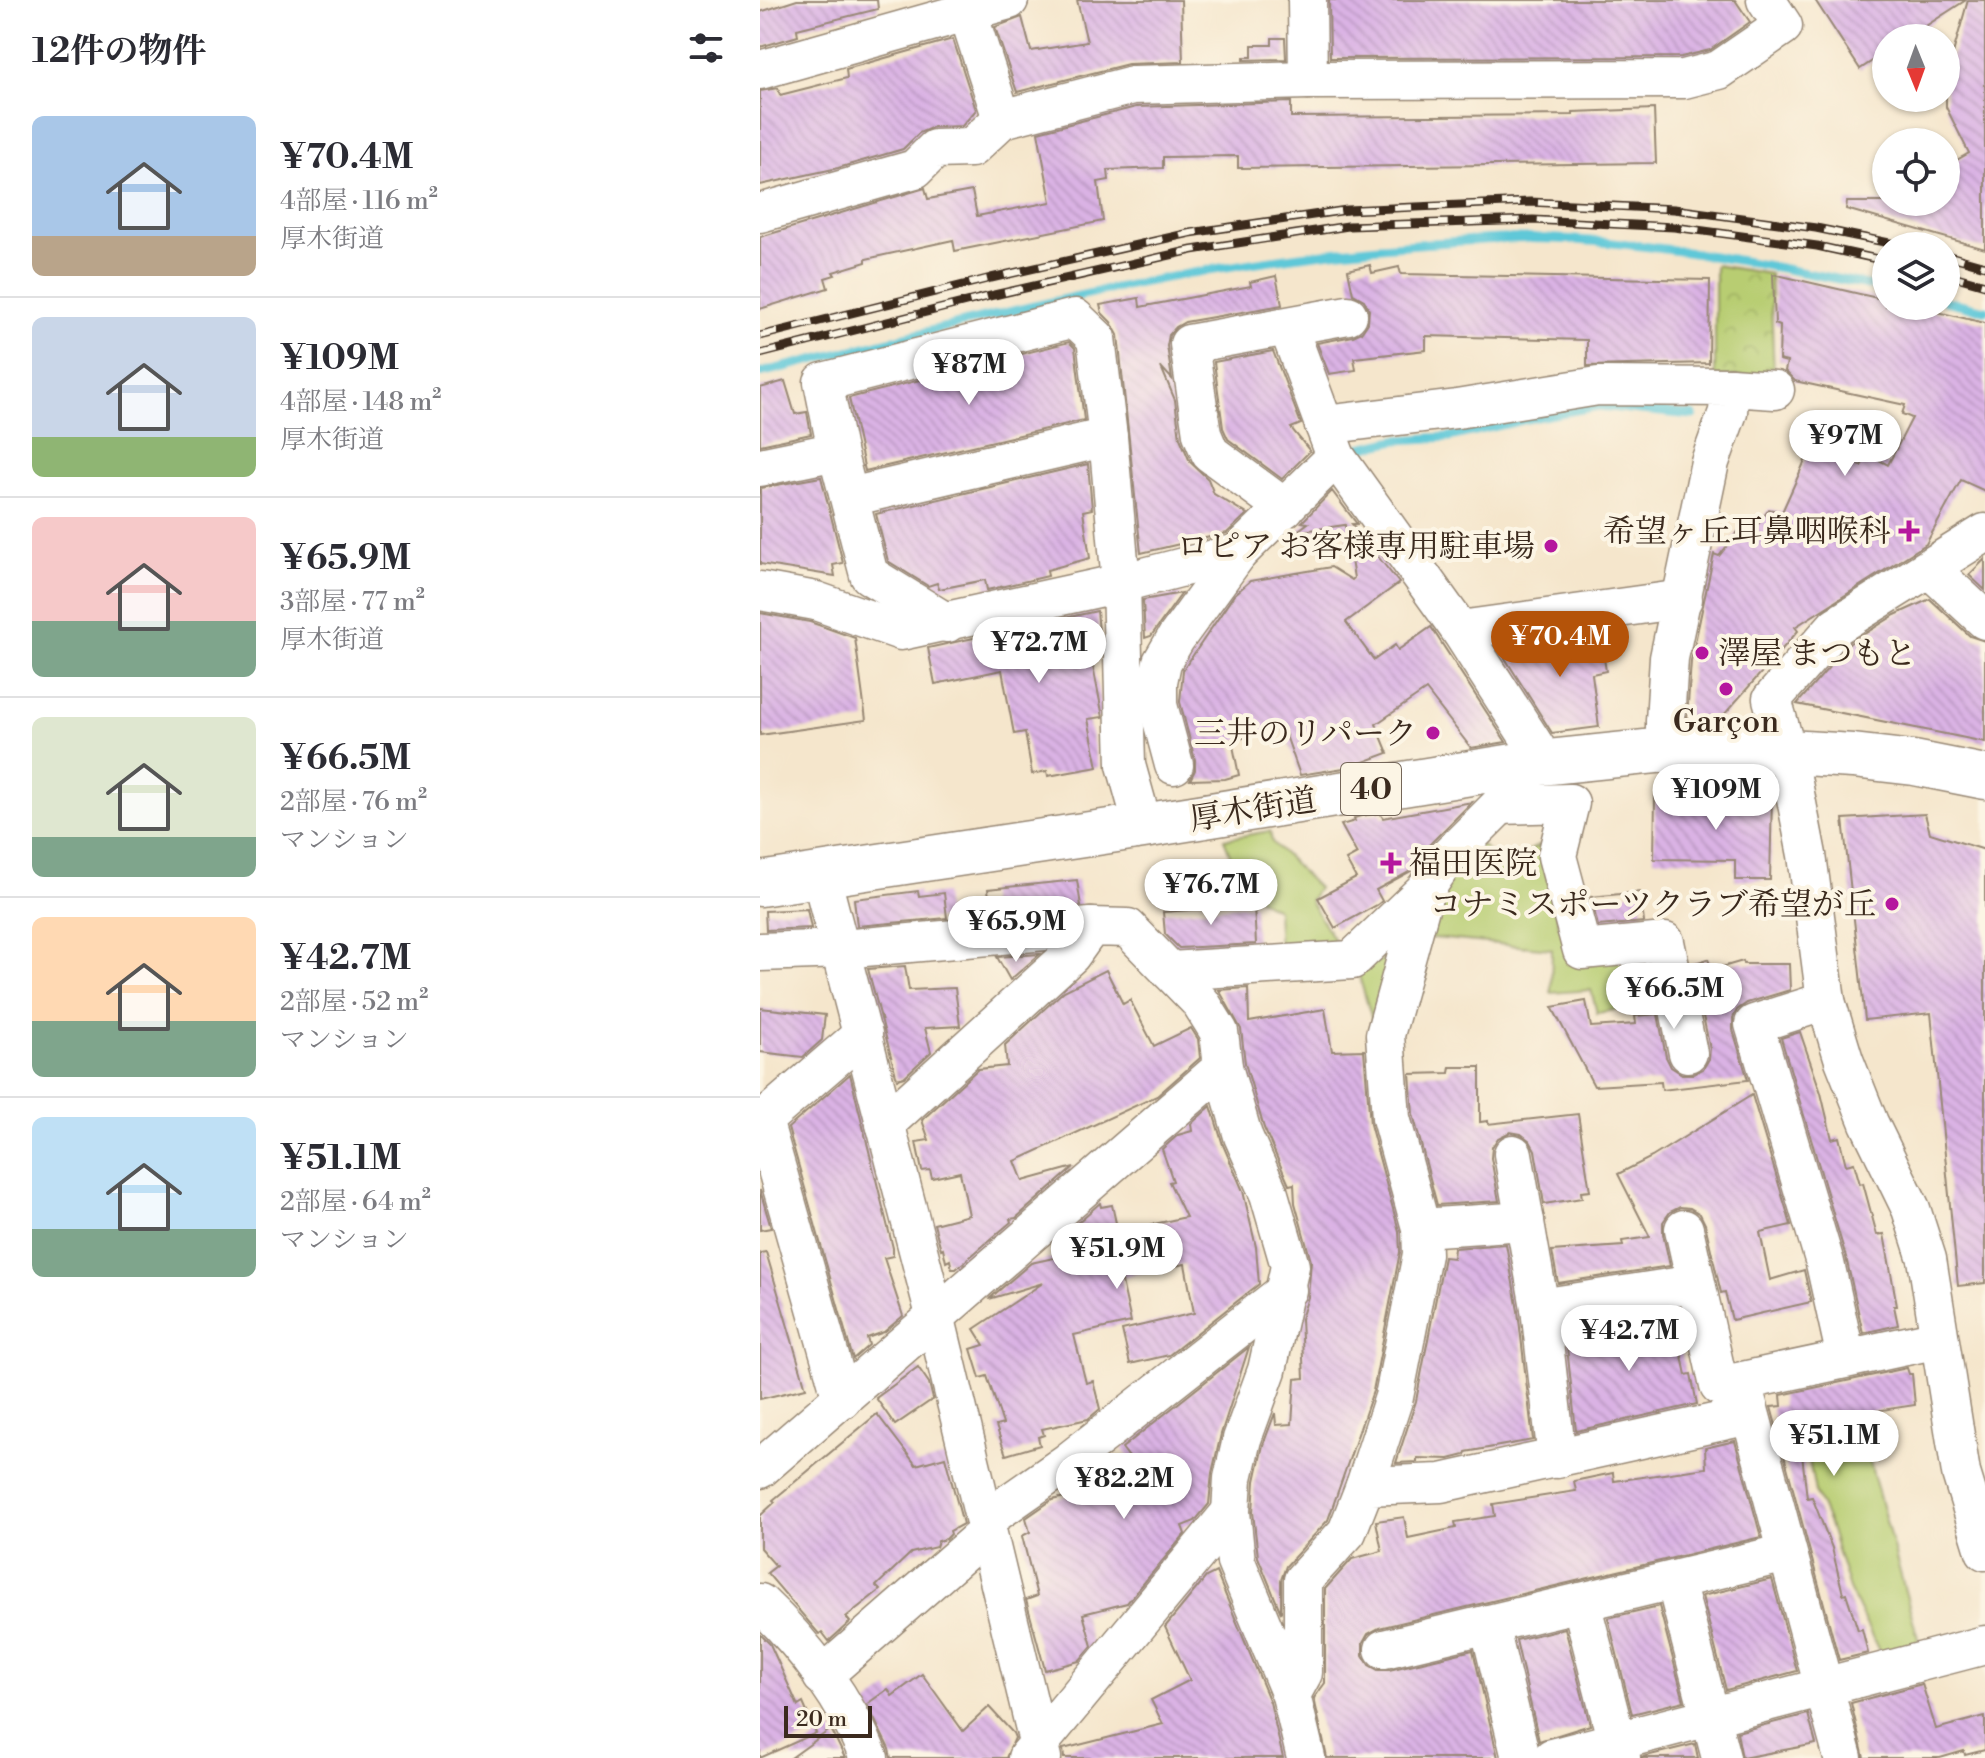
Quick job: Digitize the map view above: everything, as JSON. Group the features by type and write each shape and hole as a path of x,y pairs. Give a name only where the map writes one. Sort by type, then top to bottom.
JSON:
{"main road":[{"name":"厚木街道","path":"760,884 1532,764 1665,750 1787,752 1914,763 1985,777"}],"street":[{"path":"760,70 1009,0"},
{"path":"1307,0 1308,80"},
{"path":"760,213 915,169 935,149 971,148 1002,119 1133,85 1308,80 1684,79 1719,70 1783,26 1766,0"},
{"path":"968,13 1002,119"},
{"path":"1285,508 1210,453 1202,434 1189,344 1348,315"},
{"path":"947,623 869,575 823,382 1075,318 1096,338 1121,583 1126,765 1143,826"},
{"path":"1170,971 1352,960 1425,890 1445,860 1500,805 1532,764 1460,630 1330,441 1288,327"},
{"path":"1174,765 1158,705 1162,662 1238,553 1285,508 1330,441 1457,409 1598,386 1775,390"},
{"path":"1665,750 1669,658 1710,462 1728,412 1730,387"},
{"path":"850,497 1108,437"},
{"path":"760,467 837,451"},
{"path":"1985,533 1836,626 1772,699 1787,752 1807,855 1826,1001 1844,1060 1869,1123 1911,1209 1927,1259 1961,1473 1985,1551"},
{"path":"760,591 816,601 901,631 1121,583 1238,553"},
{"path":"1930,569 1985,620"},
{"path":"1460,630 1683,599"},
{"path":"1500,805 1570,803 1557,856 1582,950 1665,942 1688,1053"},
{"path":"821,876 935,1315 1036,1754"},
{"path":"1291,1695 1303,1673 1303,1580 1347,1532 1365,1486 1394,1397 1422,1254 1421,1228 1391,1118 1385,1035 1425,890"},
{"path":"885,1124 1071,955 1091,927"},
{"path":"760,952 842,949 1091,927 1128,928 1201,1003 1219,1032 1223,1067 1243,1136 1269,1194 1290,1266 1267,1370 1242,1439 1233,1478 1231,1512 1236,1562 1291,1695 1306,1758"},
{"path":"1826,1001 1754,1024 1825,1263 1846,1358"},
{"path":"842,1399 763,1120 863,1034"},
{"path":"760,1469 1223,1067"},
{"path":"1513,1154 1540,1308 1557,1459"},
{"path":"1421,1228 1525,1221"},
{"path":"1684,1229 1719,1386 1746,1399 1843,1758"},
{"path":"1540,1308 1695,1284"},
{"path":"822,1676 986,1526 1287,1290"},
{"path":"1365,1486 1441,1483 1557,1459 1746,1399 1846,1358 1939,1339"},
{"path":"1036,1754 1231,1512"},
{"path":"1384,1649 1787,1553"},
{"path":"1675,1580 1721,1758"},
{"path":"1581,1602 1618,1749"},
{"path":"760,1603 780,1622 822,1676 858,1729 869,1758"},
{"path":"1489,1624 1521,1758"},
{"path":"1552,1758 1618,1749 1711,1717 1985,1645"}],"green space":[{"path":"1715,265 1770,274 1774,376 1715,376"},
{"path":"1270,831 1272,842 1318,888 1310,901 1337,945 1279,952 1277,909 1247,889 1224,839"},
{"path":"1478,842 1502,864 1540,845 1559,926 1653,956 1663,1001 1597,1013 1591,990 1551,993 1552,949 1424,937 1433,899"},
{"path":"1395,948 1374,1026 1357,969 1366,959 1379,962"},
{"path":"1859,1422 1919,1642 1880,1653 1849,1589 1829,1524 1815,1492 1804,1433"}],"building":[{"path":"797,0 877,0 878,9 797,29 798,36 760,47 760,12"},
{"path":"1077,0 1181,0 1183,62 1128,64 1017,92 995,27 1022,17 1031,51 1087,42"},
{"path":"1329,0 1735,0 1750,22 1710,50 1681,57 1330,58"},
{"path":"1815,0 1966,0 1929,24 1872,24 1872,61 1860,69"},
{"path":"1968,0 1985,0 1985,249 1960,242 1960,232 1926,232 1846,209 1847,202 1872,202 1872,216 1960,216 1960,158 1969,153 1960,128 1956,128 1948,112 1960,112 1960,28"},
{"path":"1272,38 1285,38 1286,59 1244,60 1244,57 1252,57 1252,45 1272,45"},
{"path":"953,39 976,110 962,126 933,127 919,133 903,149 838,168 760,185 760,91 778,88 780,95 847,78 846,69"},
{"path":"1291,102 1291,117 1573,115 1573,112 1654,109 1656,163 1238,168 1238,156 1163,157 1163,168 1108,170 1109,180 1098,182 1103,221 955,251 953,240 866,259 866,262 833,272 835,275 825,278 828,288 760,309 760,237 925,188 928,199 972,191 977,216 1051,202 1038,132 1136,107"},
{"path":"1370,265 1372,273 1399,267 1401,274 1710,280 1709,363 1587,366 1587,340 1426,336 1426,350 1354,358 1356,370 1329,374 1317,343 1362,332 1368,323 1369,310 1364,300 1353,294 1348,270"},
{"path":"1773,274 1872,297 1872,320 1960,320 1960,317 1985,323 1985,491 1961,480 1926,544 1795,627 1798,631 1723,716 1687,718 1691,661 1714,554 1719,556 1745,523 1754,530 1769,509 1782,512 1812,445 1861,466 1868,454 1888,465 1912,418 1902,414 1905,405 1795,381 1785,371 1787,362 1779,360 1780,326 1775,324"},
{"path":"1276,276 1282,305 1185,322 1169,335 1167,346 1172,379 1161,367 1175,400 1180,438 1190,462 1208,479 1214,494 1247,514 1227,533 1141,553 1118,335 1102,313 1100,305 1139,298 1140,307 1251,286 1250,282"},
{"path":"1069,342 1075,348 1084,420 865,471 849,398"},
{"path":"1273,351 1301,424 1291,428 1310,451 1282,479 1228,439 1223,428 1214,362"},
{"path":"785,381 795,414 807,412 811,434 760,445 760,388"},
{"path":"1088,464 1092,509 1083,511 1090,558 1047,570 1048,576 987,590 985,580 939,589 937,583 928,586 888,561 876,514"},
{"path":"821,477 843,563 833,565 835,576 760,564 760,488"},
{"path":"1332,491 1357,524 1352,524 1399,583 1346,622 1374,660 1395,645 1398,650 1431,627 1506,742 1471,748 1426,690 1376,724 1388,753 1350,767 1300,775 1283,727 1232,741 1239,775 1225,779 1190,780 1195,770 1195,760 1180,702 1183,670 1234,595 1250,581 1331,567 1352,580 1354,578 1345,525 1296,532 1308,523 1302,522"},
{"path":"1985,559 1985,590 1969,575"},
{"path":"1182,593 1151,636 1145,638 1143,600"},
{"path":"1930,599 1970,636 1985,641 1985,742 1797,704 1850,643 1895,615"},
{"path":"1097,611 1101,650 1090,651 1103,717 1088,719 1098,767 1048,776 1047,771 1032,774 1025,732 1014,734 1002,670 935,684 928,648"},
{"path":"760,613 810,622 855,638 866,720 760,735"},
{"path":"1600,633 1606,671 1592,674 1599,727 1552,733 1498,647"},
{"path":"1655,796 1772,798 1770,880 1735,880 1735,860 1654,859"},
{"path":"1472,802 1429,845 1411,871 1376,890 1382,901 1335,928 1318,898 1356,878 1346,860 1357,854 1341,825 1361,816 1380,813 1383,818"},
{"path":"1925,814 1930,833 1985,850 1985,1283 1958,1286 1931,1013 1865,1020 1843,819"},
{"path":"1077,880 1081,906 991,914 988,889"},
{"path":"918,891 919,896 944,893 947,918 857,926 854,899"},
{"path":"1640,892 1644,922 1598,926 1591,897"},
{"path":"1254,905 1256,944 1179,948 1165,934 1163,912"},
{"path":"807,909 811,928 766,930 765,911"},
{"path":"1040,954 1010,980 997,957"},
{"path":"1708,959 1712,970 1743,961 1744,964 1789,964 1790,990 1747,1003 1737,1010 1733,1018 1733,1030 1748,1080 1662,1090 1661,1082 1594,1086 1552,1007 1586,1001 1591,1027 1636,1024 1635,1016 1658,1014 1666,1057 1671,1067 1682,1074 1693,1074 1703,1069 1710,1049 1692,964"},
{"path":"905,966 909,990 955,988 960,1026 925,1028 931,1052 904,1077 897,1079 868,969"},
{"path":"1106,970 1123,1004 1130,1000 1154,1046 1191,1028 1198,1039 1200,1058 1157,1096 1015,1161 1023,1181 1074,1167 1016,1218 1010,1219 1011,1222 956,1269 952,1269 950,1260 946,1262 934,1224 969,1215 960,1172 932,1178 930,1170 922,1171 916,1142 929,1140 922,1120 978,1069 1007,1066 1005,1045 1064,991"},
{"path":"1248,988 1249,1022 1325,1009 1332,1051 1364,1050 1370,1124 1399,1231 1400,1252 1373,1391 1328,1520 1286,1566 1281,1580 1281,1613 1258,1557 1253,1512 1255,1481 1263,1445 1275,1413 1276,1425 1292,1424 1295,1379 1304,1378 1301,1319 1308,1297 1311,1261 1295,1203 1294,1184 1289,1185 1264,1128 1245,1063 1241,1029 1219,990"},
{"path":"760,1008 825,1015 822,1040 803,1057 760,1052"},
{"path":"1800,1032 1821,1093 1832,1139 1839,1137 1846,1165 1854,1163 1860,1184 1863,1183 1877,1235 1884,1234 1898,1325 1863,1333 1846,1257 1781,1038"},
{"path":"1450,1067 1480,1067 1480,1122 1488,1121 1488,1124 1578,1114 1590,1191 1581,1192 1582,1198 1544,1204 1535,1150 1521,1134 1510,1132 1498,1138 1492,1147 1491,1158 1499,1201 1437,1205 1413,1114 1410,1074 1449,1073"},
{"path":"850,1074 893,1248 893,1256 884,1258 903,1316 884,1332 867,1338 869,1345 853,1359 788,1128"},
{"path":"1752,1095 1791,1225 1760,1232 1770,1280 1804,1270 1811,1302 1732,1320 1725,1292 1721,1293 1705,1224 1700,1214 1680,1207 1670,1212 1663,1222 1670,1266 1558,1283 1552,1251 1623,1246 1622,1241 1650,1237 1618,1174 1652,1157"},
{"path":"1211,1106 1223,1145 1243,1191 1256,1247 1259,1284 1169,1355 1130,1364 1122,1330 1194,1313 1185,1264 1121,1277 1131,1322 1074,1335 1086,1383 1093,1381 1100,1409 1088,1419 1042,1429 1044,1435 1038,1437 1040,1445 1006,1455 996,1426 1003,1424 987,1376 980,1378 971,1349 984,1345 974,1329 1043,1283 989,1299 1031,1263 1063,1256 1060,1238 1100,1203 1101,1207 1112,1205 1118,1232 1186,1217 1169,1182 1173,1181 1162,1149 1178,1135 1192,1131 1191,1124"},
{"path":"760,1190 771,1228 760,1230"},
{"path":"1506,1244 1518,1311 1533,1440 1466,1452 1449,1459 1417,1458 1417,1462 1396,1463 1416,1401 1444,1257 1453,1258 1454,1248"},
{"path":"766,1252 806,1388 760,1399 760,1253"},
{"path":"1679,1309 1684,1330 1677,1332 1686,1375 1691,1374 1697,1404 1576,1431 1566,1338 1629,1332 1628,1323 1655,1319 1653,1313"},
{"path":"1249,1347 1221,1434 1209,1504 1195,1521 1182,1526 1185,1534 1127,1603 1083,1614 1092,1646 1079,1661 1045,1670 1026,1600 1037,1596 1022,1536 1030,1532 1026,1518 1052,1500 1082,1493 1135,1465 1122,1448"},
{"path":"918,1367 929,1383 933,1399 895,1425 876,1398"},
{"path":"1907,1368 1912,1374 1915,1405 1829,1418 1830,1422 1799,1428 1807,1498 1812,1497 1832,1548 1843,1594 1846,1593 1858,1630 1862,1629 1868,1653 1839,1660 1771,1407 1782,1406 1781,1395"},
{"path":"877,1414 916,1465 945,1457 963,1524 950,1531 946,1539 938,1541 936,1547 911,1553 876,1586 880,1590 846,1617 850,1622 829,1641 822,1632 819,1634 767,1573 776,1566 760,1548 760,1516 775,1502 773,1500"},
{"path":"1735,1441 1761,1537 1379,1628 1368,1634 1363,1643 1363,1655 1369,1665 1378,1670 1473,1650 1498,1758 1327,1758 1314,1698 1325,1683 1325,1589 1352,1559 1382,1551 1376,1521 1404,1517 1408,1538 1456,1528 1455,1522 1495,1516 1493,1504 1576,1491 1574,1481 1613,1473 1614,1481 1706,1468 1705,1448"},
{"path":"1216,1572 1270,1702 1283,1758 1064,1758 1063,1749 1163,1724 1151,1700 1190,1680 1165,1627 1206,1577"},
{"path":"1772,1579 1797,1671 1726,1690 1702,1596"},
{"path":"1659,1606 1684,1701 1632,1714 1608,1618"},
{"path":"1565,1628 1590,1725 1539,1741 1516,1640"},
{"path":"760,1634 770,1644 798,1706 803,1703 816,1733 760,1758"},
{"path":"922,1674 963,1731 989,1707 1015,1738 1006,1758 891,1758 867,1704 888,1689 892,1696"},
{"path":"1922,1684 1936,1729 1985,1716 1985,1750 1965,1755 1964,1751 1940,1758 1864,1758 1851,1703"},
{"path":"1808,1714 1816,1744 1742,1758 1737,1732"},
{"path":"831,1729 845,1758 791,1758"},
{"path":"1695,1744 1698,1758 1642,1758 1642,1757"}],"waterway":[{"path":"760,373 1004,313 1169,277 1251,263 1418,244 1522,239 1598,242 1722,258 1872,286"},
{"path":"1960,304 1985,310"},
{"path":"1352,450 1396,440 1449,437 1598,406 1693,415"}],"railway":[{"path":"760,336 991,278 1190,233 1347,210 1530,202 1674,209 1816,228 1872,239"},
{"path":"760,354 994,295 1192,250 1348,226 1533,220 1674,227 1817,246 1872,258"},
{"path":"1960,259 1985,266"},
{"path":"1960,278 1985,285"}],"place":[{"name":"希望ヶ丘耳鼻咽喉科","path":"1909,531"},
{"name":"ロピア お客様専用駐車場","path":"1551,546"},
{"name":"澤屋 まつもと","path":"1702,653"},
{"name":"Garçon","path":"1726,689"},
{"name":"三井のリパーク","path":"1433,733"},
{"name":"福田医院","path":"1391,863"},
{"name":"コナミスポーツクラブ希望が丘","path":"1892,904"}]}
